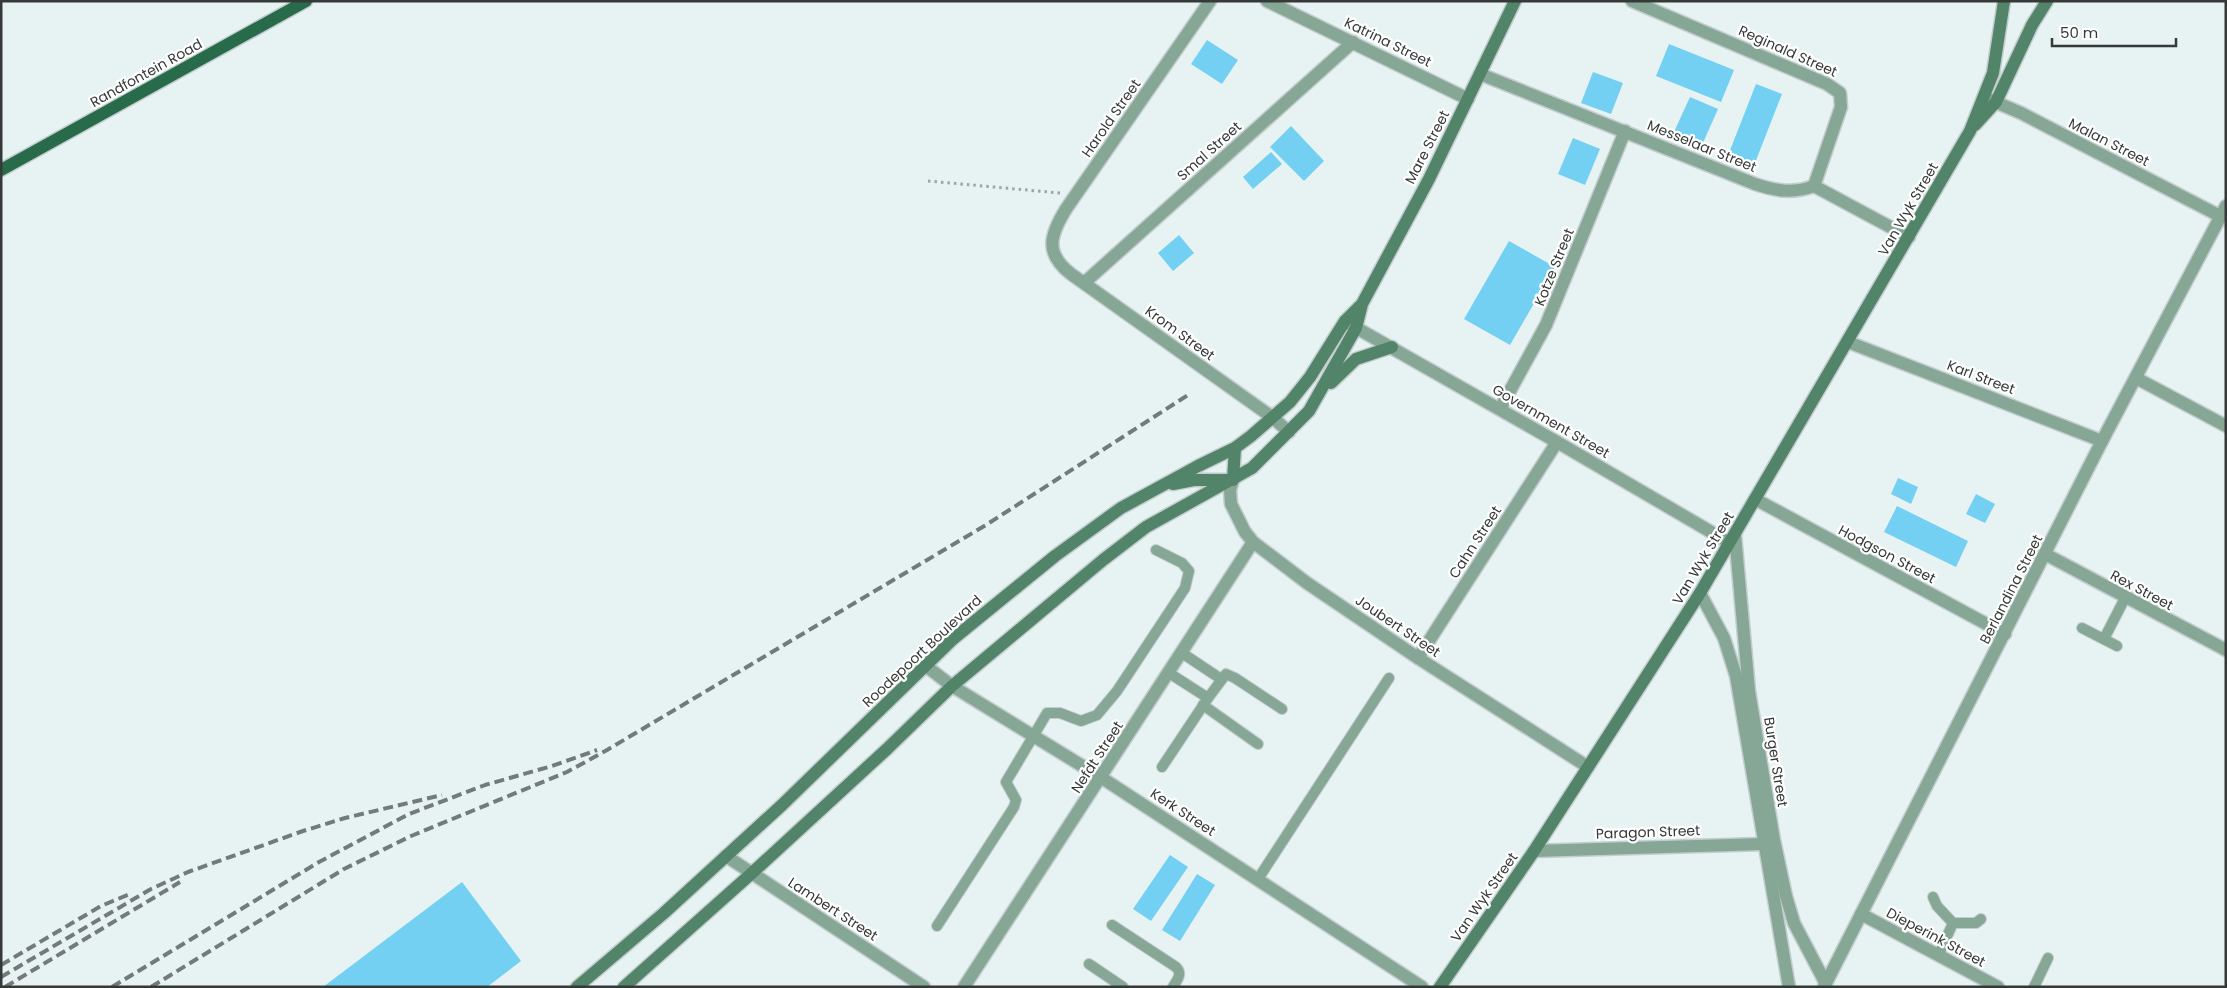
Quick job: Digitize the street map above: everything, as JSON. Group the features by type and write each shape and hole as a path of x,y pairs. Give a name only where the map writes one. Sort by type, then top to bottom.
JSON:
{"main road":[{"name":"Randfontein Road","path":"1,170 306,1"}],"street":[{"name":"Harold Street","path":"1055,258 1052,243 1054,230 1075,194 1210,1"},
{"name":"Katrina Street","path":"1267,1 1468,99"},
{"name":"Mare Street","path":"1350,324 1429,179 1514,1"},
{"name":"Reginald Street","path":"1632,1 1798,69 1837,90 1841,97 1841,107 1814,186"},
{"name":"Van Wyk Street","path":"1440,987 1534,851 1700,593 1970,131 1993,73 2004,1"},
{"name":"Van Wyk Street","path":"1970,131 1996,102 2032,25 2047,1"},
{"name":"Smal Street","path":"1084,283 1354,42"},
{"name":"Messelaar Street","path":"1480,74 1625,130 1728,174 1770,189 1793,192 1814,186"},
{"name":"Malan Street","path":"1983,96 2223,211"},
{"name":"Kotze Street","path":"1500,409 1546,325 1625,130"},
{"path":"1814,186 1909,237"},
{"name":"Berlandina Street","path":"1825,985 2102,441 2223,211"},
{"name":"Krom Street","path":"1055,258 1061,266 1272,417 1290,432"},
{"path":"1309,411 1350,324"},
{"name":"Government Street","path":"1350,324 1732,539"},
{"name":"Roodepoort Boulevard","path":"577,987 664,913 789,798 983,614 1055,556 1121,508 1235,448 1290,402 1350,324"},
{"name":"Karl Street","path":"1848,342 2102,441"},
{"path":"624,987 752,873 887,749 952,686 1103,560 1146,527 1252,468 1290,432 1339,373 1356,359 1392,347"},
{"path":"2136,378 2226,426"},
{"name":"Cahn Street","path":"1418,658 1557,442"},
{"path":"1233,480 1235,448"},
{"path":"1159,487 1194,480 1233,480"},
{"name":"Joubert Street","path":"1233,480 1230,490 1231,504 1245,532 1254,542 1307,583 1418,658 1588,767"},
{"name":"Hodgson Street","path":"1755,499 2005,634"},
{"name":"Burger Street","path":"1732,539 1749,691 1776,850 1794,923 1825,985"},
{"name":"Nefdt Street","path":"964,987 1102,778 1254,542"},
{"name":"Rex Street","path":"2045,554 2226,650"},
{"name":"Burger Street","path":"1700,593 1724,638 1736,676 1763,844 1789,987"},
{"name":"Kerk Street","path":"926,666 952,686 1102,778 1422,987"},
{"name":"Paragon Street","path":"1534,851 1763,844"},
{"name":"Lambert Street","path":"726,856 924,987"},
{"name":"Dieperink Street","path":"1860,914 1998,987"}],"lane":[{"path":"937,926 1014,807 1016,800 1006,782 1047,713 1060,712 1081,721 1097,715 1122,683 1185,588 1189,571 1182,563 1156,550"},
{"path":"2104,639 2125,598"},
{"path":"2082,628 2117,646"},
{"path":"1182,653 1221,679"},
{"path":"1169,673 1258,744"},
{"path":"1162,767 1226,674 1282,709"},
{"path":"1258,879 1389,678"},
{"path":"1933,897 1937,906 1953,923 1976,923 1981,918"},
{"path":"1938,954 1953,923"},
{"path":"1112,925 1179,970 1179,976 1173,987"},
{"path":"2034,987 2048,958"},
{"path":"1089,964 1123,987"}],"path":[{"path":"928,181 1075,194"}],"building":[{"path":"1207,40 1238,60 1222,84 1191,64"},
{"path":"1669,44 1734,70 1721,102 1656,76"},
{"path":"1593,72 1623,83 1611,114 1581,103"},
{"path":"1756,84 1782,94 1753,168 1727,158"},
{"path":"1690,97 1718,109 1702,145 1674,132"},
{"path":"1291,126 1324,161 1304,181 1270,147"},
{"path":"1573,138 1600,149 1585,185 1558,174"},
{"path":"1271,152 1282,164 1253,189 1243,177"},
{"path":"1179,235 1194,253 1173,271 1158,253"},
{"path":"1509,241 1555,267 1510,345 1464,319"},
{"path":"1898,478 1918,487 1911,504 1891,494"},
{"path":"1976,494 1995,504 1985,523 1966,514"},
{"path":"1897,506 1968,541 1956,567 1884,532"},
{"path":"1170,855 1188,867 1151,921 1133,909"},
{"path":"1197,874 1215,885 1180,941 1162,930"},
{"path":"462,882 521,961 487,987 323,987"}],"railway":[{"path":"151,987 344,869 411,836 567,772 607,750 986,525 1188,395"},
{"path":"112,987 319,862 409,814 485,785 552,766 597,750"},
{"path":"1,977 151,889 188,872 345,818 442,795"},
{"path":"5,987 180,882"},
{"path":"1,965 101,906 130,894"}]}
